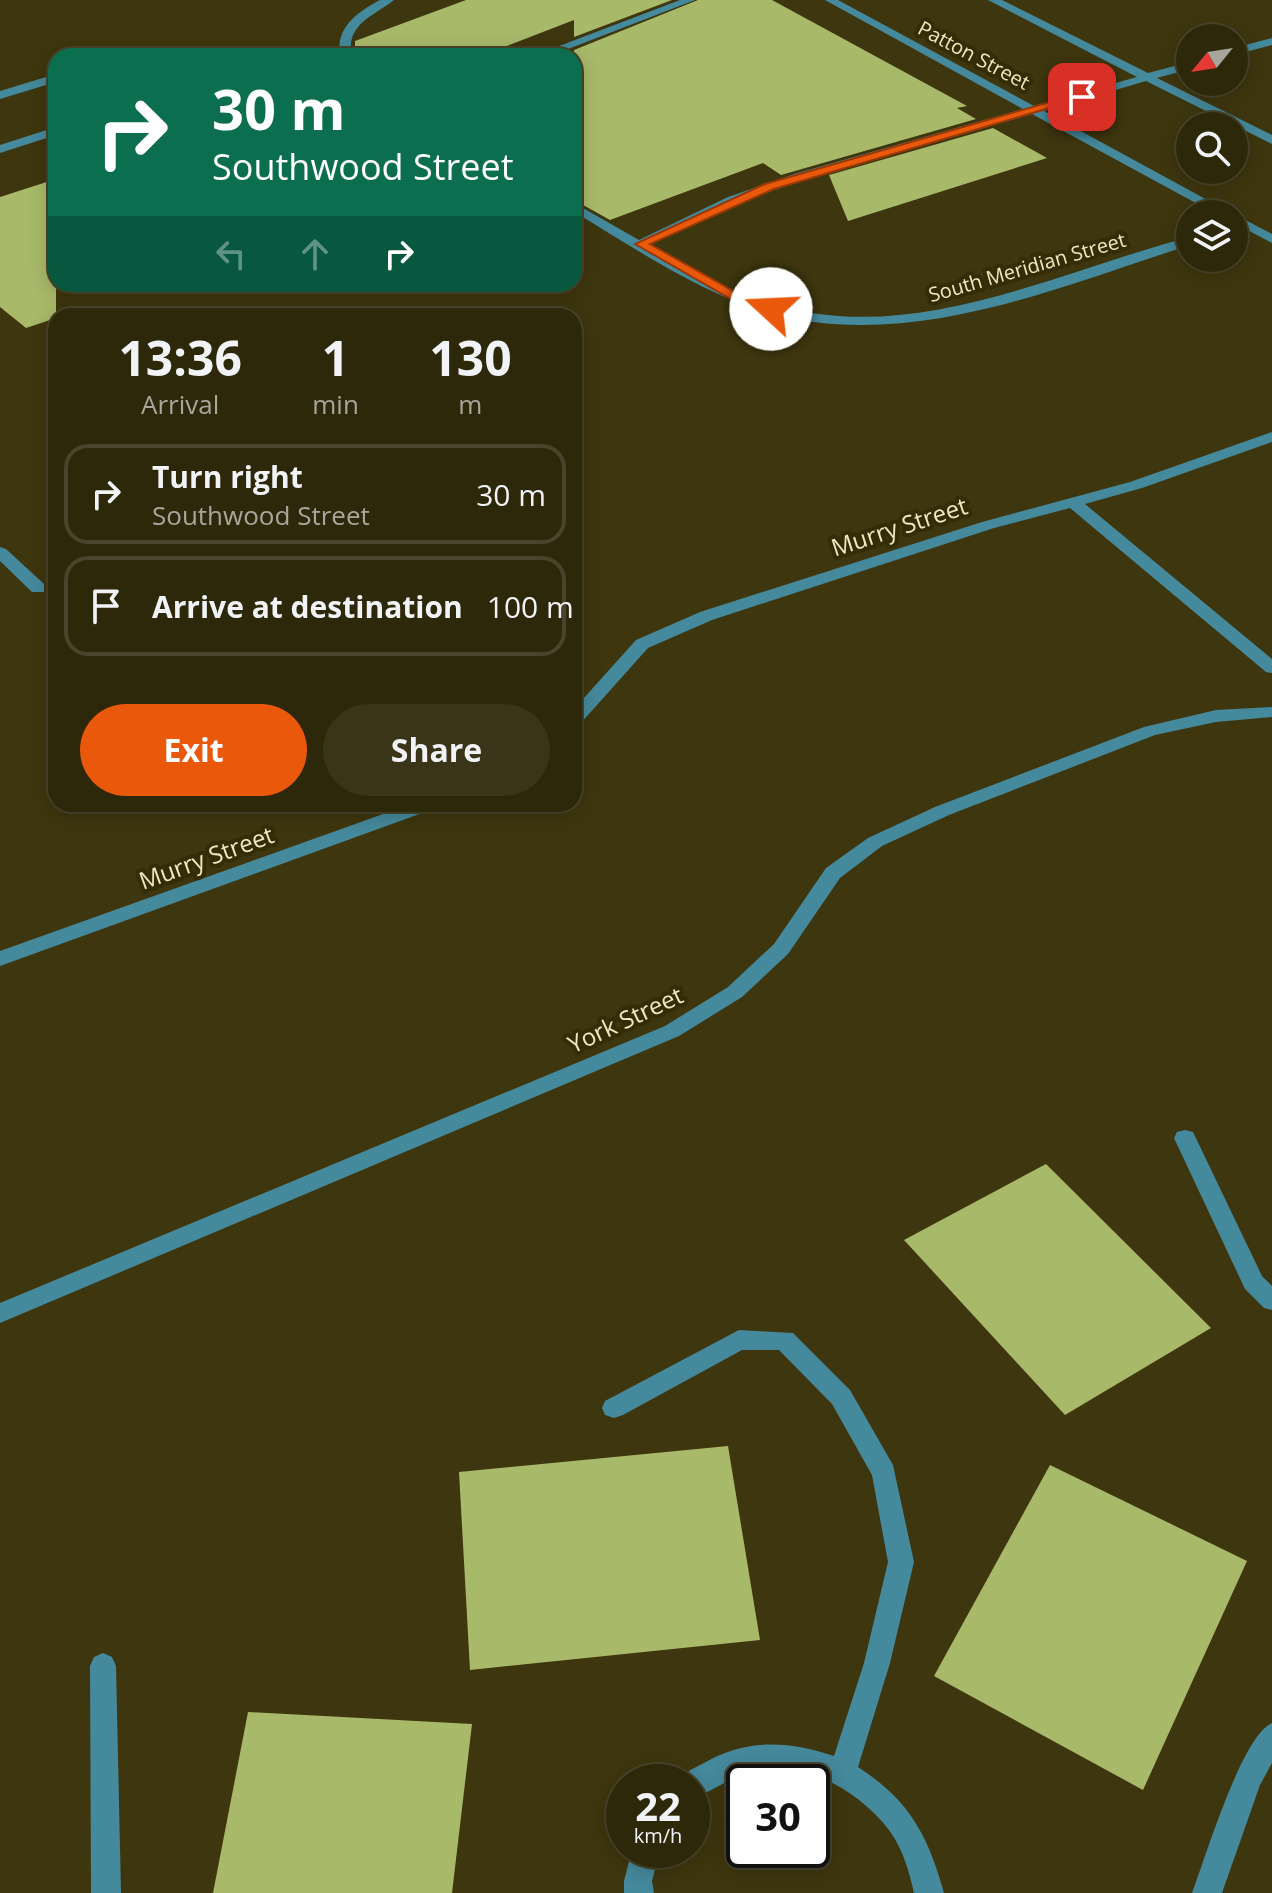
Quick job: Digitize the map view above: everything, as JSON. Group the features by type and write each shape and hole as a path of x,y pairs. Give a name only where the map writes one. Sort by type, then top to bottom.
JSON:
{"street":[{"path":"345,48 349,29 361,15 389,0"},
{"path":"561,48 690,0"},
{"name":"Patton Street","path":"830,0 1200,200"},
{"path":"993,0 1272,140"},
{"path":"1248,48 1272,41"},
{"path":"641,244 769,186 1176,69"},
{"path":"0,95 48,80"},
{"path":"0,149 48,134"},
{"name":"South Meridian Street","path":"582,211 733,295 771,309 821,319 874,321 965,309 1176,245"},
{"path":"1248,228 1272,239"},
{"name":"Murry Street","path":"582,711 642,644 706,616 988,525 1136,485 1272,437"},
{"path":"1073,502 1272,668"},
{"path":"0,552 38,588"},
{"name":"York Street","path":"0,1313 672,1031 735,992 781,949 833,873 888,836 942,811 1150,731 1216,716 1272,712"},
{"name":"Murry Street","path":"0,959 407,812"},
{"path":"1185,1138 1253,1282 1272,1301"},
{"path":"614,1408 739,1340 785,1340 841,1397 884,1473 901,1562 877,1663 843,1770"},
{"path":"103,1666 106,1893"},
{"path":"1207,1893 1248,1779 1272,1736"},
{"path":"710,1772 747,1758 796,1757 843,1770 884,1800 914,1841 929,1893"},
{"path":"639,1893 641,1868"}],"building":[{"path":"466,0 672,0 574,37 574,20 502,48 355,48 355,41"},
{"path":"698,0 772,0 967,106 957,108 976,119 781,175 763,163 610,220 582,204 582,48 579,48"},
{"path":"993,128 1047,158 848,221 829,175"},
{"path":"48,182 48,292 56,292 56,308 48,308 48,321 26,328 0,307 0,197"},
{"path":"1046,1164 1211,1328 1065,1415 904,1240"},
{"path":"728,1446 760,1640 470,1670 459,1472"},
{"path":"1050,1465 1247,1561 1143,1790 934,1676"},
{"path":"248,1712 472,1724 452,1893 213,1893"}],"route":[{"path":"771,309 733,295 641,244 769,186 1082,97"}]}
